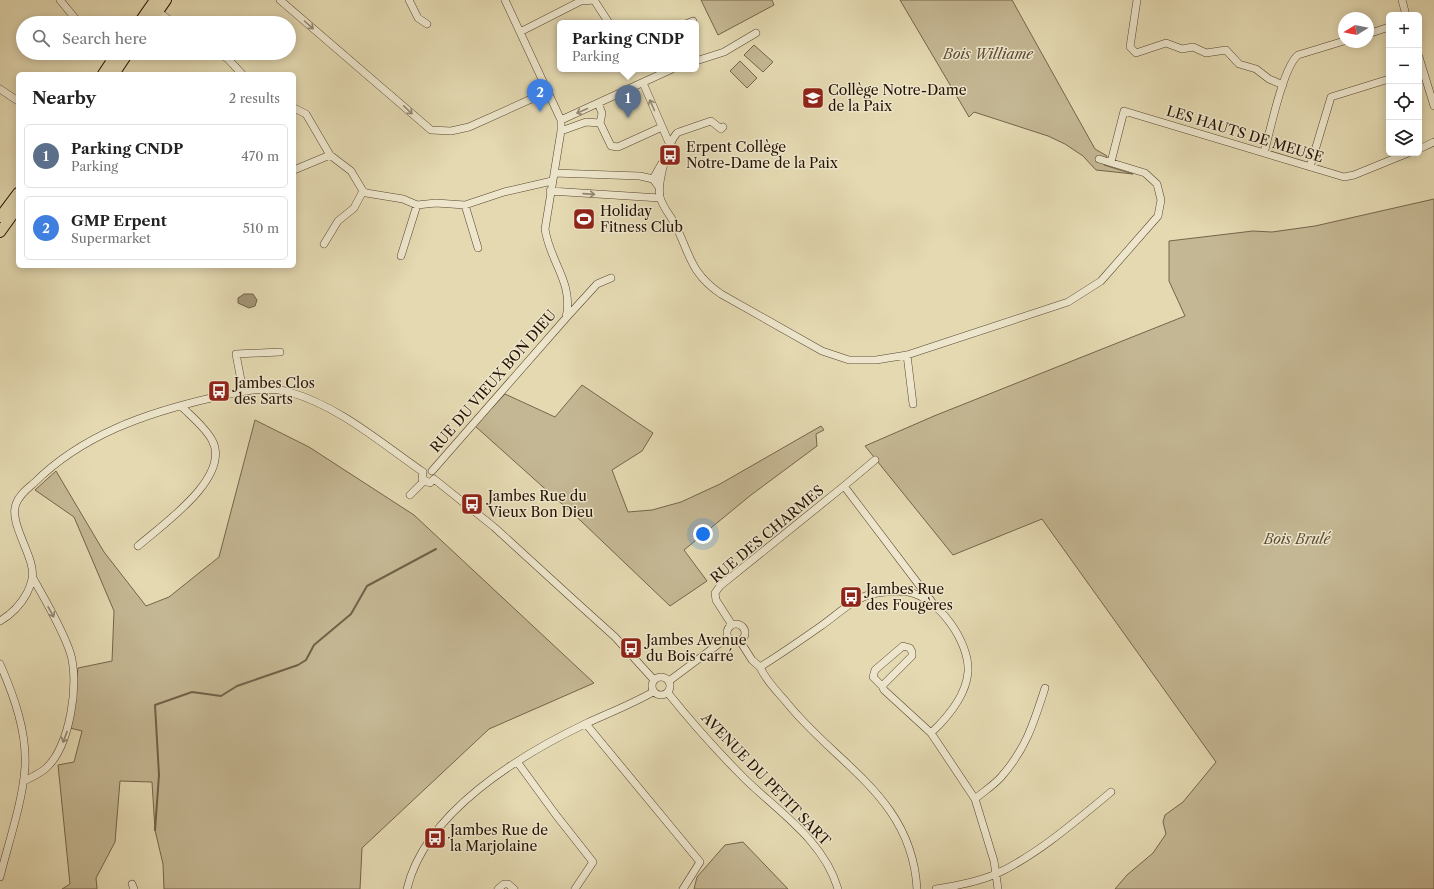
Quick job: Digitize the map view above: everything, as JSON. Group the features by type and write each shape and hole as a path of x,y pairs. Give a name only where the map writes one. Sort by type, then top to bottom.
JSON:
{"main road":[{"path":"145,16 154,6 166,0"},
{"path":"152,16 154,6"},
{"path":"114,68 121,60"},
{"path":"0,217 16,196"},
{"path":"0,232 16,210"}],"street":[{"path":"60,0 73,16"},
{"path":"280,0 431,130 451,131 470,127 549,91"},
{"path":"409,0 418,18 427,24"},
{"path":"505,0 549,91 561,120 561,131 554,172 640,176 653,179 658,186"},
{"path":"520,32 581,1 594,0 607,20"},
{"path":"1137,0 1130,47 1136,53 1166,43 1182,49 1193,46 1206,53 1226,50 1239,64 1256,69 1269,79 1283,85"},
{"path":"1402,0 1405,12"},
{"path":"154,6 166,16"},
{"path":"1374,32 1386,28"},
{"path":"699,60 724,52 756,33"},
{"path":"1264,153 1290,64 1298,55 1338,43"},
{"path":"229,60 240,72"},
{"path":"561,120 666,72"},
{"path":"1422,72 1434,106"},
{"path":"1310,167 1331,97 1386,79"},
{"path":"643,83 670,144"},
{"path":"0,89 16,100"},
{"path":"598,103 602,113 600,123 609,142 615,147 662,127"},
{"path":"296,109 306,114 330,155 351,171 363,191 403,199 417,205 436,203 465,205 504,192 552,181"},
{"name":"LES HAUTS DE MEUSE","path":"1111,162 1124,111 1348,177 1400,156"},
{"path":"561,131 586,122 600,123"},
{"path":"723,127 721,129 711,122 678,132 670,144 658,186 660,198 675,224 698,274 710,287 721,294 829,353 849,360 876,360 907,355 1068,302 1101,281 1158,216 1161,200 1157,184 1145,173 1099,159"},
{"path":"653,179 667,147 667,137"},
{"path":"1422,147 1434,142"},
{"path":"296,169 330,155"},
{"name":"RUE DU VIEUX BON DIEU","path":"432,471 566,318 569,304 568,293 560,271 551,256 545,228 554,172"},
{"path":"324,244 338,221 354,208 363,191"},
{"path":"550,191 660,198"},
{"path":"401,256 417,205"},
{"path":"465,205 478,248"},
{"path":"566,318 597,284 611,278"},
{"path":"243,391 236,354 280,352"},
{"path":"907,355 913,404"},
{"path":"24,782 44,770 56,755 69,725 74,678 71,653 63,634 33,578 27,553 17,523 15,505 19,498 51,467 98,437 125,423 181,406 243,391 257,390 288,392 326,406 423,472 422,476 424,482"},
{"path":"138,546 201,490 212,474 216,457 212,439 181,406"},
{"name":"RUE DES CHARMES","path":"732,625 716,600 715,593 720,586 876,460"},
{"name":"RUE DU VIEUX BON DIEU","path":"423,472 427,470 432,471"},
{"name":"RUE DU VIEUX BON DIEU","path":"432,471 435,476 434,479"},
{"path":"424,482 430,483 434,479 494,527 615,637 654,680"},
{"path":"410,495 424,482"},
{"name":"RUE DES CHARMES","path":"844,486 960,638 968,672 962,690 952,710 931,733"},
{"path":"0,621 18,608 33,578"},
{"path":"909,592 917,581"},
{"path":"760,666 789,649 862,597 887,592 909,592 934,603"},
{"path":"739,624 744,629 744,636 740,641 733,642 728,637 727,630 732,625 739,624"},
{"path":"669,681 728,637"},
{"path":"740,641 752,660 760,666 764,677 802,722 882,798 903,833 907,843 916,871 917,889"},
{"path":"882,686 912,656 910,648 903,646 875,670 872,677 931,733 975,799 989,840 998,889"},
{"path":"0,664 11,692 21,726 25,754 24,782 0,878"},
{"path":"659,677 664,677 669,681 670,689 668,693 663,696 657,695 653,692 651,688 654,680 659,677"},
{"path":"975,799 1000,778 1019,754 1034,726 1045,688"},
{"path":"407,889 410,875 421,852 436,831 454,810 480,789 518,763 586,724 653,692"},
{"name":"AVENUE DU PETIT SART","path":"668,693 744,778 818,848 833,874 838,889"},
{"path":"586,724 700,862 683,889"},
{"path":"518,763 593,862 575,889"},
{"path":"936,889 958,886 995,874 1048,843 1111,792"},
{"path":"498,889 504,884 508,884 514,889"}],"green space":[{"path":"701,0 772,0 774,5 718,35"},
{"name":"Bois Williame","path":"900,0 1012,0 1095,149 1107,156 1104,165 1133,174 1096,170 1083,156 1065,144 1048,136 974,112 969,117"},
{"path":"754,45 773,62 763,72 744,55"},
{"path":"740,61 757,78 747,88 730,71"},
{"name":"Bois Brulé","path":"1434,199 1434,889 1115,889 1127,875 1153,853 1166,834 1163,822 1165,815 1183,802 1216,762 1042,519 953,555 865,446 934,416 1185,316 1169,281 1169,241 1253,231 1272,232 1315,226"},
{"path":"582,385 653,433 642,451 612,470 628,512 652,510 681,502 720,484 821,426 824,430 816,434 817,446 751,495 684,550 707,581 670,606 581,521 475,426 505,394 555,417"},
{"path":"255,420 309,447 414,515 594,683 489,729 362,848 360,889 164,889 163,864 155,830 152,782 120,781 115,842 96,878 97,889 62,889 70,884 58,765 74,762 82,731 70,728 78,668 112,661 114,611 74,517 35,490 56,471 104,552 146,606 169,597 219,557"},
{"path":"743,842 788,889 694,889 697,877 725,845"}],"shaded area":[{"path":"244,294 253,294 257,300 255,306 249,308 238,303 238,298"}],"waterway":[{"path":"155,830 159,775 155,705 192,692 221,696 237,686 298,665 306,660 314,645 351,614 367,586 436,549"}],"place":[{"name":"Collège Notre-Dame de la Paix","path":"813,98"},
{"name":"GMP Erpent","path":"540,112"},
{"name":"Parking CNDP","path":"628,118"},
{"name":"Erpent Collège Notre-Dame de la Paix","path":"670,155"},
{"name":"Holiday Fitness Club","path":"584,219"},
{"name":"Jambes Clos des Sarts","path":"219,391"},
{"name":"Jambes Rue du Vieux Bon Dieu","path":"472,504"},
{"name":"Jambes Rue des Fougères","path":"851,597"},
{"name":"Jambes Avenue du Bois carré","path":"631,648"},
{"name":"Jambes Rue de la Marjolaine","path":"435,838"}]}
